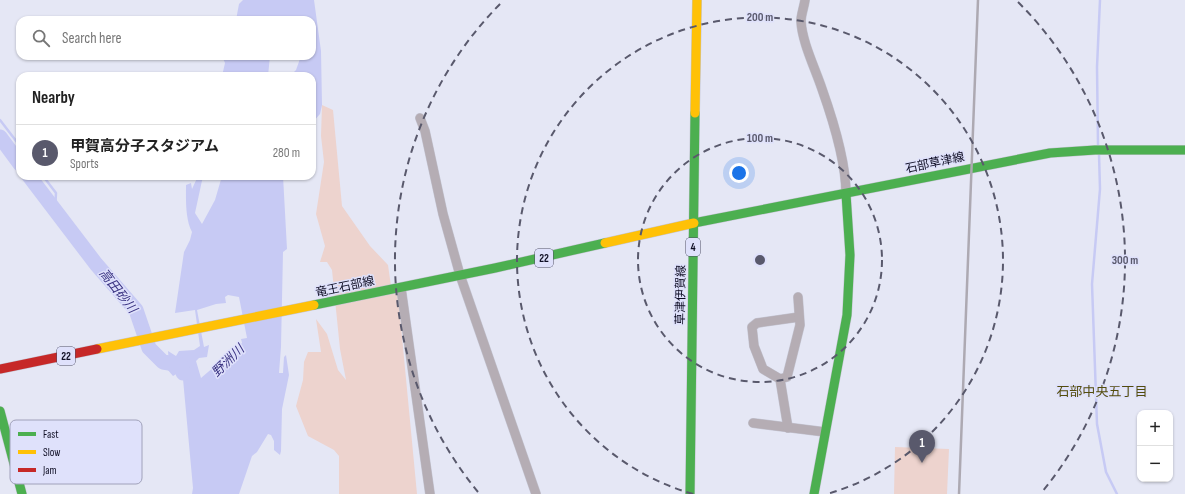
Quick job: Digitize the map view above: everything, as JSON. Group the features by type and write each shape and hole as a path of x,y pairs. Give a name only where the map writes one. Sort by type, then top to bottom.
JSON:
{"main road":[{"name":"草津伊賀線","path":"690,494 697,0"},
{"name":"石部草津線","path":"694,223 1050,153 1185,150"},
{"path":"814,494 847,315 850,255 846,194"},
{"name":"竜王石部線","path":"0,369 589,248 694,223"},
{"path":"0,411 10,449"},
{"path":"19,484 22,494"}],"street":[{"path":"805,0 801,20 807,47 823,90 836,135 846,182 846,194"},
{"path":"420,118 425,131 443,214 460,275 536,494"},
{"path":"398,288 430,494"},
{"path":"798,296 800,325 787,377 780,379 763,369 754,346 752,327 757,323 799,316"},
{"path":"780,379 788,428"},
{"path":"753,423 825,432"}],"shaded area":[{"path":"322,105 333,110 342,206 370,246 388,265 392,293 398,295 417,494 339,494 339,456 334,450 308,436 296,406 303,380 304,362 308,352 321,352 316,319 327,334 338,370 346,380 340,349 332,270 327,262 320,262 325,246 316,214 324,162 321,136"},
{"path":"895,447 949,449 947,494 894,494"}],"water":[{"path":"243,0 314,0 321,51 322,105 320,114 316,118 316,72 294,72 300,60 316,60 316,16 237,16 239,4"},
{"path":"224,60 270,60 268,72 223,72 225,63"},
{"name":"野洲川","path":"196,180 202,180 195,213 202,224 215,200 221,180 283,180 287,249 283,252 279,373 283,373 284,357 286,355 289,375 282,409 281,451 280,455 274,450 274,441 271,435 268,434 257,452 252,456 239,494 192,494 193,488 183,379 181,371 173,376 167,369 169,364 168,351 176,356 179,351 194,350 200,346 195,310 175,313 184,252 192,232 188,221 186,203 186,185 191,183 192,189","holes":["228,295 239,297 247,338 241,339 242,343 201,378 196,361 199,358 207,357 209,345 204,347 197,310 216,304 226,303 225,297"]}],"waterway":[{"path":"1098,145 1097,67 1100,0"},
{"path":"0,120 16,141"},
{"name":"高田砂川","path":"0,137 16,159"},
{"path":"1099,154 1100,189 1092,284 1097,424 1106,472 1117,494"},
{"name":"高田砂川","path":"32,180 96,264 136,310 149,348 163,362 181,365 183,373"},
{"path":"46,180 56,193 55,211"}],"railway":[{"path":"959,494 978,0"}],"traffic: fast":[{"path":"690,494 695,113"},
{"path":"694,223 1050,153 1095,150 1185,150"},
{"path":"814,494 847,315 850,255 846,194"},
{"path":"314,305 495,268 605,243"},
{"path":"0,411 10,449"},
{"path":"19,484 22,494"}],"traffic: slow":[{"path":"695,113 697,0"},
{"path":"605,243 694,223"},
{"path":"97,349 314,305"}],"traffic: jam":[{"path":"0,369 97,349"}],"place":[{"name":"甲賀高分子スタジアム","path":"922,463"}],"district":[{"name":"石部中央五丁目","path":"1102,392"}]}
